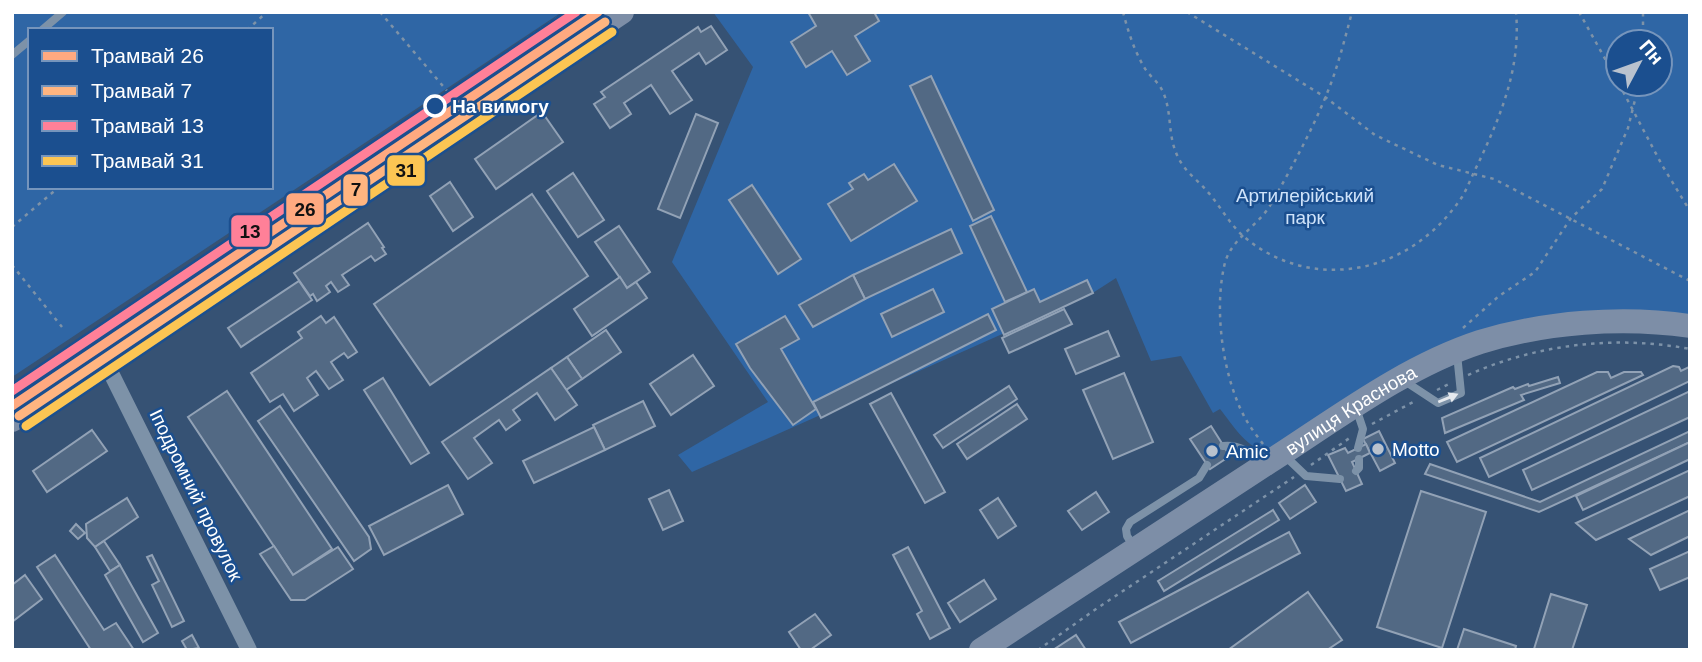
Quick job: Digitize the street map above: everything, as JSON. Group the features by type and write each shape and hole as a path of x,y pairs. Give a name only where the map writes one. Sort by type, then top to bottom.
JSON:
{"main road":[{"path":"12,421 622,12"},
{"name":"вулиця Краснова","path":"981,650 1212,500 1271,455 1401,379 1457,342 1480,342 1533,330 1587,323 1690,326"}],"street":[{"name":"Іподромний провулок","path":"104,359 249,650"}],"lane":[{"path":"45,28 63,12"},
{"path":"12,55 28,42"},
{"path":"1401,379 1437,403 1461,393 1457,342"},
{"path":"1356,406 1363,429 1358,449"},
{"path":"1223,446 1235,445 1253,454 1271,455 1306,476 1340,479"},
{"path":"1356,471 1359,468 1359,459"},
{"path":"1135,550 1127,536 1126,528 1130,522 1199,478 1207,464"},
{"path":"1199,478 1212,500"}],"path":[{"path":"249,28 267,12"},
{"path":"380,12 448,92"},
{"path":"407,120 566,12"},
{"path":"1123,12 1143,65 1163,92 1170,135 1177,155 1185,169 1207,191 1242,235 1296,267 1357,270 1389,261 1413,246 1437,227 1462,196 1500,117 1510,89 1516,53 1516,12"},
{"path":"1187,12 1325,97 1375,135 1438,164 1494,178 1690,281"},
{"path":"1271,455 1245,419 1224,355 1221,296 1224,265 1230,250 1271,204 1325,97 1336,70 1352,12"},
{"path":"1579,12 1604,56"},
{"path":"1627,98 1690,211"},
{"path":"1457,342 1499,296 1535,272 1571,218 1601,189 1634,110 1636,98"},
{"path":"12,227 57,189"},
{"path":"12,265 62,327"}],"green space":[{"path":"12,12 562,12 12,377"},
{"path":"571,12 602,12 12,410 12,389 430,107 434,112 500,67 497,61"},
{"name":"Артилерійський парк","path":"713,12 1690,12 1690,317 1549,321 1264,451 1245,439 1220,409 1213,413 1181,356 1151,361 1116,278 1088,296 692,472 678,455 768,402 672,262 753,67"}],"building":[{"path":"808,12 874,12 879,21 855,36 870,61 847,75 832,51 806,67 791,42 816,26"},
{"path":"711,26 727,50 706,64 699,53 672,71 692,100 670,114 651,85 624,103 631,114 610,128 594,104 605,97 601,92 698,27 701,32"},
{"path":"931,76 994,210 973,221 910,86"},
{"path":"542,112 563,142 496,189 475,159"},
{"path":"696,114 718,123 680,218 658,209"},
{"path":"894,164 917,201 851,241 828,204 853,189 849,183 864,174 868,180"},
{"path":"573,173 604,220 578,237 547,191"},
{"path":"450,182 473,217 453,231 430,196"},
{"path":"752,185 801,259 778,274 729,200"},
{"path":"532,194 588,276 430,385 374,304"},
{"path":"991,216 1027,292 1005,302 970,226"},
{"path":"368,223 386,254 375,261 371,256 342,275 349,285 338,292 331,282 326,286 330,292 317,301 313,294 310,296 294,273"},
{"path":"619,226 650,272 627,288 595,242"},
{"path":"951,229 962,253 865,299 853,275"},
{"path":"853,275 865,299 813,327 799,305"},
{"path":"620,277 627,288 636,282 647,298 592,336 574,309"},
{"path":"1087,280 1093,293 1004,335 992,309 1034,289 1040,302"},
{"path":"299,281 312,300 241,347 228,328"},
{"path":"933,289 944,312 892,337 881,314"},
{"path":"1064,309 1072,324 1009,353 1002,338"},
{"path":"988,314 996,330 821,418 813,402"},
{"path":"321,316 326,323 334,317 357,352 348,358 344,353 331,362 343,380 329,389 316,371 307,378 318,395 294,411 283,394 270,402 251,373 302,338 298,332"},
{"path":"785,316 799,339 781,349 816,409 793,425 750,368 736,344"},
{"path":"606,330 621,352 582,379 567,357"},
{"path":"1108,331 1119,356 1076,374 1065,349"},
{"path":"693,355 714,386 671,415 650,384"},
{"path":"567,357 582,379 566,390 551,368"},
{"path":"1673,366 1679,367 1681,371 1689,367 1690,381 1489,477 1480,458"},
{"path":"551,368 577,405 555,420 537,393 513,410 520,420 506,430 499,420 474,438 492,463 468,479 442,442"},
{"path":"1597,372 1608,372 1611,378 1624,372 1641,372 1643,375 1457,462 1447,442"},
{"path":"1124,373 1153,442 1113,459 1083,390"},
{"path":"1558,377 1560,383 1521,395 1524,400 1445,433 1442,418 1513,387 1515,389 1528,384 1529,386"},
{"path":"383,378 429,453 411,464 364,390"},
{"path":"1009,386 1017,399 943,448 934,435"},
{"path":"227,391 332,549 293,575 188,417"},
{"path":"1690,391 1690,417 1532,490 1523,470"},
{"path":"891,393 945,492 925,503 870,404"},
{"path":"643,401 655,426 605,450 593,425"},
{"path":"1017,404 1027,419 967,459 957,444"},
{"path":"280,406 369,537 371,549 354,561 258,421"},
{"name":"Amic","path":"1211,426 1230,456 1210,469 1190,439"},
{"path":"594,427 605,450 534,483 523,461"},
{"path":"92,430 107,451 47,492 33,471"},
{"name":"Motto","path":"1379,431 1395,463 1380,471 1363,439"},
{"path":"1690,431 1690,442 1539,512 1425,474 1430,464 1540,502"},
{"path":"1690,442 1690,459 1583,510 1576,496"},
{"path":"1366,444 1370,453 1352,462 1362,484 1346,491 1328,455 1345,448 1348,453"},
{"path":"1690,470 1690,496 1596,540 1576,523"},
{"path":"448,485 463,514 384,555 369,526"},
{"path":"1305,485 1316,502 1290,519 1279,503"},
{"path":"669,490 683,521 663,530 649,499"},
{"path":"1421,491 1486,512 1442,648 1377,627"},
{"path":"1096,492 1109,512 1082,530 1068,511"},
{"path":"127,498 138,517 95,547 87,538 86,524"},
{"path":"998,498 1016,526 998,538 980,510"},
{"path":"1273,510 1279,520 1164,591 1158,581"},
{"path":"1690,510 1690,536 1651,555 1629,539"},
{"path":"76,524 85,533 78,539 70,531"},
{"path":"1289,532 1300,553 1131,643 1119,622"},
{"path":"104,541 120,565 110,571 95,547"},
{"path":"274,546 293,575 338,547 353,569 305,600 291,600 260,554"},
{"path":"908,547 950,628 930,639 917,614 922,611 893,555"},
{"path":"1690,551 1690,577 1660,590 1650,569"},
{"path":"55,555 104,630 116,623 134,650 91,650 37,567"},
{"path":"152,555 184,621 172,627 152,585 159,581 147,557"},
{"path":"120,565 158,633 143,642 105,575"},
{"path":"25,575 42,599 12,622 12,585"},
{"path":"984,580 996,599 960,622 948,603"},
{"path":"1308,592 1342,640 1327,650 1228,650"},
{"path":"1551,594 1587,605 1572,650 1534,649"},
{"path":"815,614 831,635 810,650 801,650 789,632"},
{"path":"1464,629 1516,646 1515,650 1457,650"},
{"path":"192,635 199,648 187,650 182,641"},
{"path":"1076,635 1086,650 1053,650"}],"tram line":[{"name":"13","path":"12,391 576,12"},
{"name":"26","path":"12,406 598,12"},
{"name":"7","path":"19,416 605,22"},
{"name":"31","path":"26,426 612,32"}],"place":[{"name":"На вимогу","path":"435,106"},
{"name":"Motto","path":"1378,449"},
{"name":"Amic","path":"1212,451"}]}
